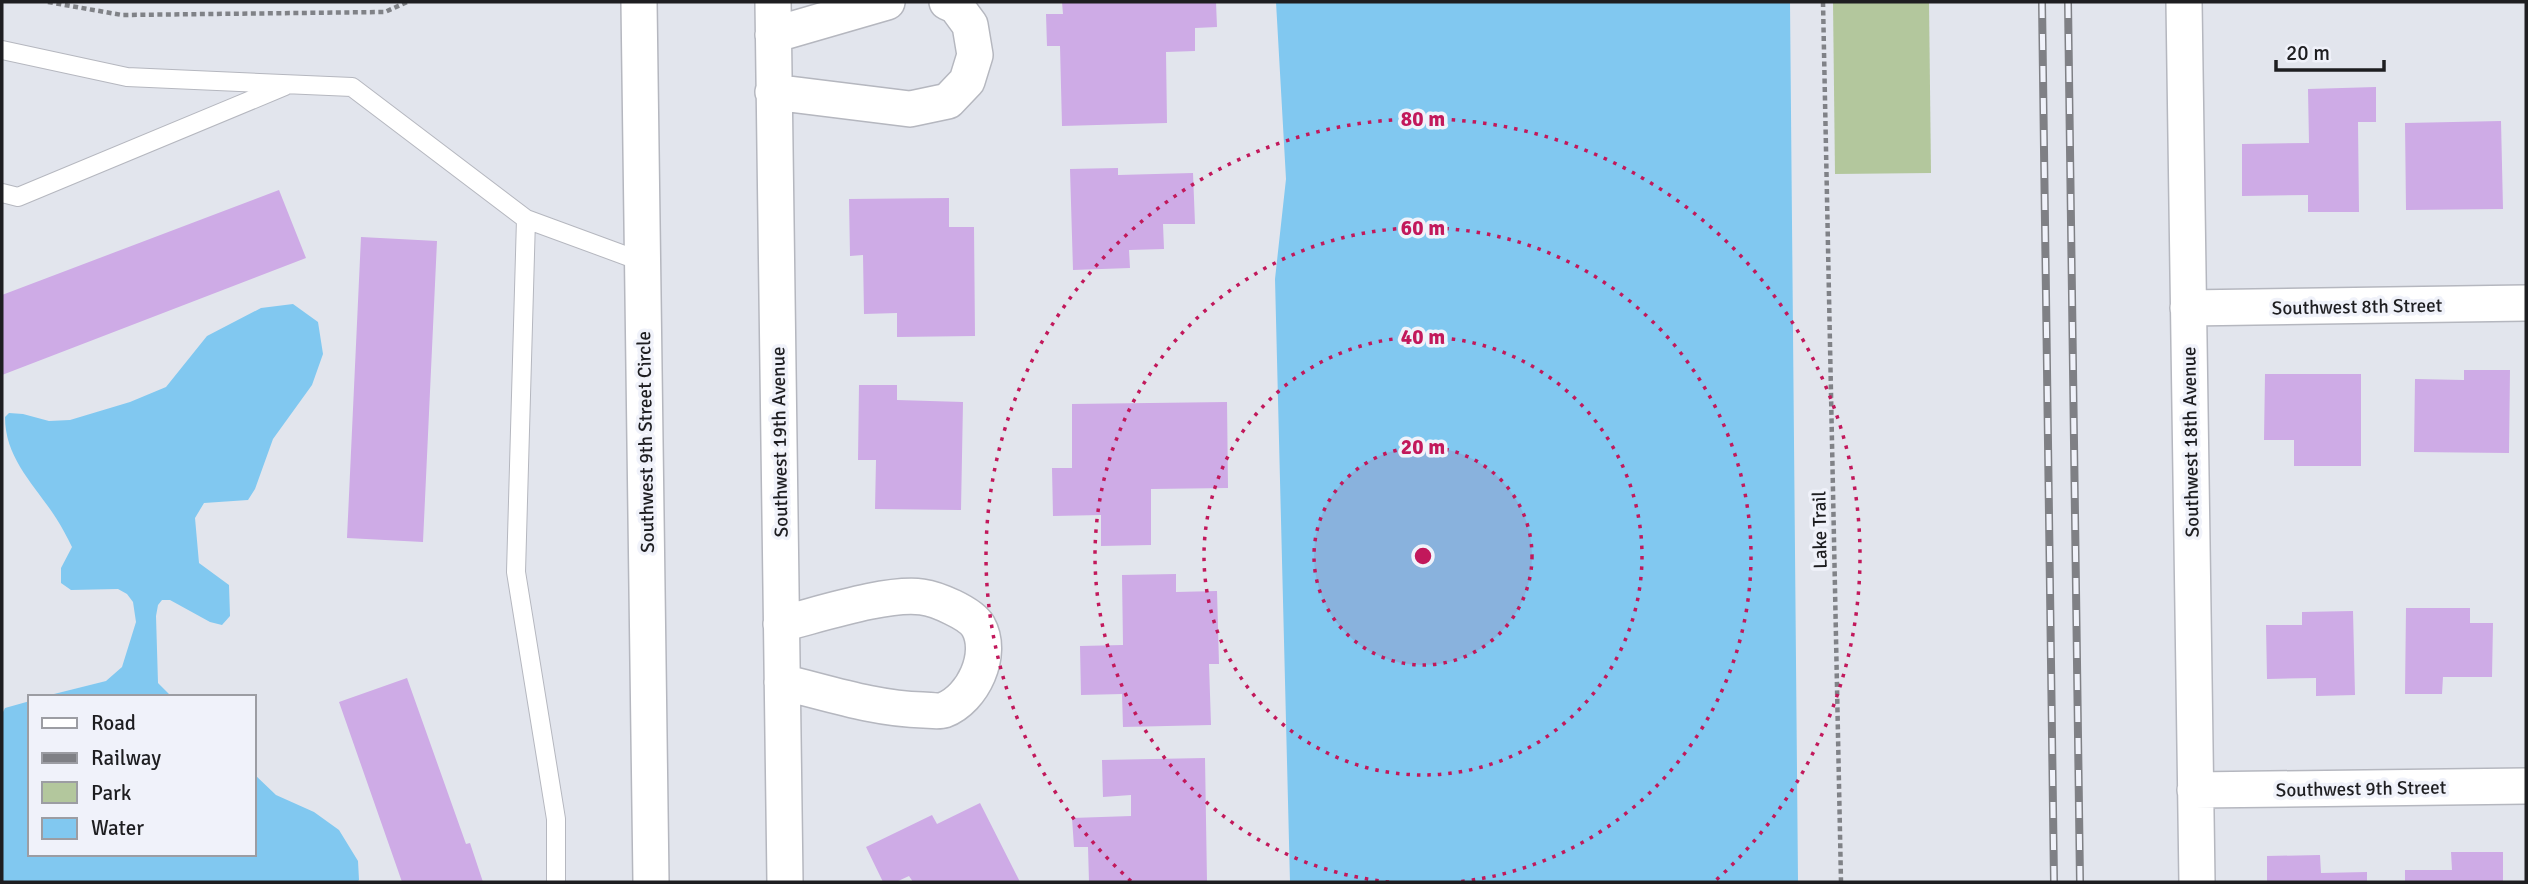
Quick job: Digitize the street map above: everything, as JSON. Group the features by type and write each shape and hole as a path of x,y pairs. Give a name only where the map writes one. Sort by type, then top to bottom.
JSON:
{"street":[{"name":"Southwest 9th Street Circle","path":"639,2 651,882"},
{"path":"773,18 887,2"},
{"path":"774,92 910,109 948,101 967,81 975,55 970,25 956,6 947,2"},
{"name":"Southwest 18th Avenue","path":"2184,2 2197,882"},
{"name":"Southwest 19th Avenue","path":"773,18 785,882"},
{"name":"Southwest 8th Street","path":"2188,308 2526,303"},
{"path":"781,624 895,597 922,597 951,606 976,623 984,640 980,669 968,694 943,710 898,709 782,682"},
{"name":"Southwest 9th Street","path":"2195,790 2526,786"}],"lane":[{"path":"2,50 127,76 352,87 526,219 643,262"},
{"path":"2,193 18,197 291,84"},
{"path":"526,219 516,572 556,819 556,882"}],"path":[{"path":"48,2 122,15 385,12 407,2"},
{"name":"Lake Trail","path":"1823,2 1842,882"}],"green space":[{"path":"1833,2 1929,2 1931,173 1835,174"}],"water":[{"path":"1276,2 1790,2 1798,882 1290,882 1275,279 1286,179"},
{"path":"293,304 318,322 323,354 312,385 273,439 255,489 248,500 204,503 195,518 199,563 229,585 230,616 222,625 210,622 170,600 162,600 158,605 158,683 170,695 50,695 106,681 122,667 136,622 133,602 127,594 118,589 71,590 61,583 61,568 72,547 58,521 16,459 6,432 5,417 9,413 49,421 70,420 130,402 166,387 207,336 261,308"},
{"path":"28,702 28,856 256,856 256,776 276,795 314,812 339,830 358,861 359,880 2,882 2,714 5,708"}],"building":[{"path":"1062,2 1216,2 1217,27 1195,28 1195,51 1166,52 1167,123 1062,126 1060,46 1047,46 1046,14 1063,14"},
{"path":"2376,87 2376,122 2358,122 2359,212 2308,212 2308,195 2242,196 2242,144 2309,143 2308,89"},
{"path":"2501,121 2503,209 2406,210 2405,123"},
{"path":"1118,168 1118,175 1193,173 1195,224 1163,224 1164,249 1129,250 1130,268 1073,270 1070,169"},
{"path":"279,190 306,258 2,375 2,295"},
{"path":"949,198 949,227 974,227 975,336 897,337 897,313 864,314 863,255 850,256 849,199"},
{"path":"361,237 437,241 423,542 347,538"},
{"path":"2464,370 2510,370 2509,453 2414,452 2415,379 2464,380"},
{"path":"2265,374 2361,374 2361,466 2294,466 2294,440 2264,440"},
{"path":"859,385 897,385 897,400 963,402 961,510 875,509 876,460 858,460"},
{"path":"1227,402 1228,488 1151,489 1151,545 1101,546 1101,515 1053,516 1052,468 1072,468 1072,404"},
{"path":"1176,574 1176,592 1217,591 1219,664 1209,664 1211,725 1123,727 1122,694 1081,695 1080,646 1123,645 1122,575"},
{"path":"2406,608 2470,608 2470,623 2493,623 2492,677 2443,677 2442,694 2405,694"},
{"path":"2353,611 2355,695 2316,696 2316,678 2267,679 2266,625 2302,625 2302,612"},
{"path":"407,678 466,844 470,843 483,882 402,882 339,702"},
{"path":"1205,758 1207,882 1089,882 1088,847 1074,847 1072,818 1131,816 1131,795 1103,797 1102,760"},
{"path":"980,803 1020,882 913,882 909,876 896,882 883,882 866,847 932,815 937,824"},
{"path":"2451,852 2503,852 2503,882 2405,882 2405,870 2452,870"},
{"path":"2320,855 2321,873 2367,872 2367,882 2267,882 2267,856"}],"railway":[{"path":"2042,2 2054,882"},
{"path":"2068,2 2080,882"}]}
